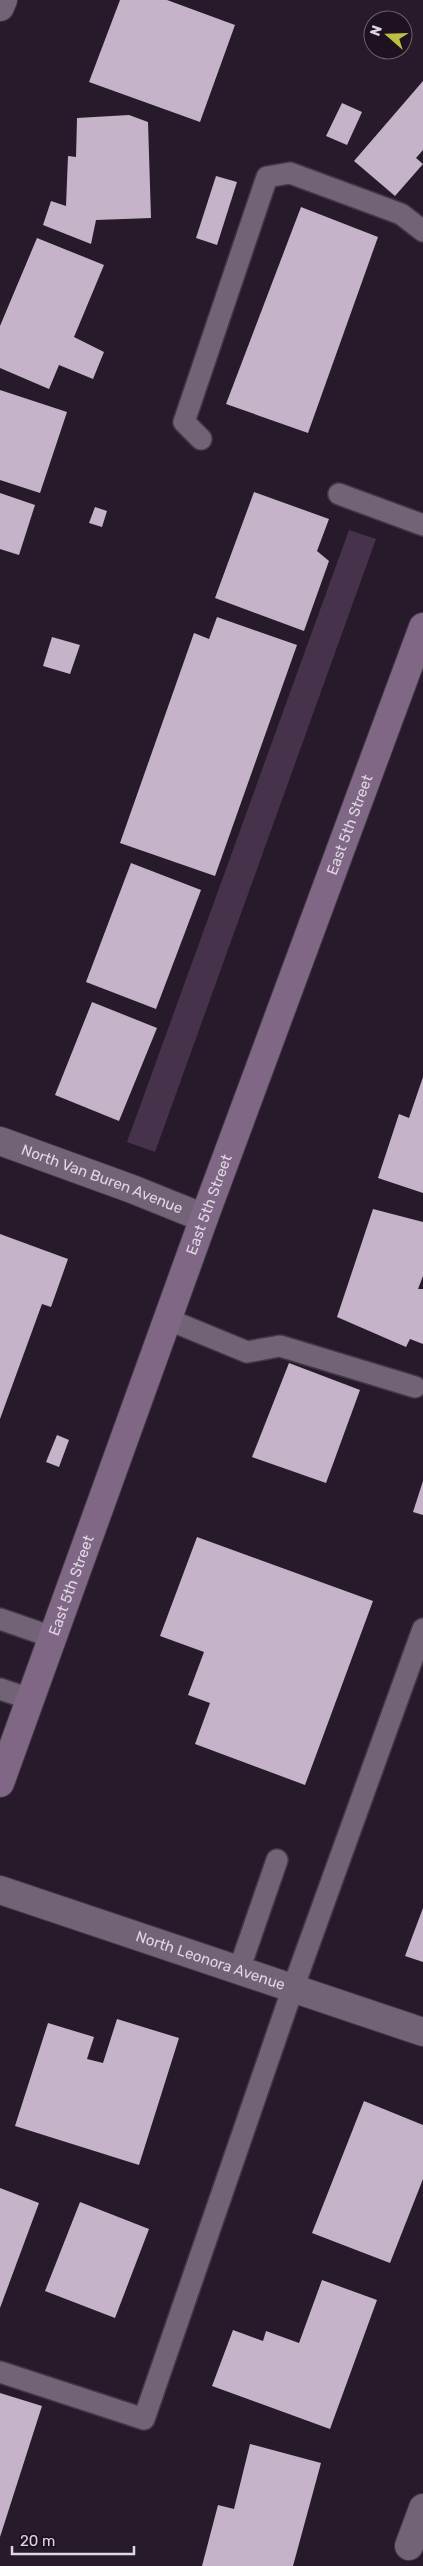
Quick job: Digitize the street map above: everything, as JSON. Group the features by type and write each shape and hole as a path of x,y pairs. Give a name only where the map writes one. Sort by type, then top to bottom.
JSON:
{"street":[{"path":"0,7 3,0"},
{"name":"East 5th Street","path":"0,1783 167,1319 423,627"},
{"name":"North Van Buren Avenue","path":"0,1141 204,1218"},
{"name":"North Leonora Avenue","path":"0,1890 423,2032"},
{"path":"409,2546 423,2508"}],"lane":[{"path":"201,439 184,422 267,177 290,173 401,214 423,231"},
{"path":"339,494 423,525"},
{"path":"167,1319 247,1352 280,1346 415,1387"},
{"path":"0,1619 52,1637"},
{"path":"0,2372 144,2419 293,1988 423,1629"},
{"path":"0,1689 30,1699"},
{"path":"239,1970 277,1860"}],"shaded area":[{"path":"349,530 376,539 155,1152 127,1142"}],"building":[{"path":"120,0 167,0 235,25 200,122 89,82"},
{"path":"423,81 423,150 416,158 423,164 395,196 354,161"},
{"path":"342,103 362,112 347,145 326,136"},
{"path":"129,115 148,122 151,218 96,220 91,244 43,225 51,201 66,206 68,156 76,157 77,118"},
{"path":"216,176 237,182 217,245 196,238"},
{"path":"301,207 378,237 308,433 226,404"},
{"path":"37,238 104,265 74,337 104,352 93,379 59,365 49,389 0,368 0,326"},
{"path":"0,390 67,412 40,493 0,480"},
{"path":"254,492 329,519 317,551 329,561 304,631 215,598"},
{"path":"0,493 35,505 19,555 0,549"},
{"path":"95,507 107,511 102,527 89,523"},
{"path":"217,617 297,645 215,876 120,843 194,633 209,639"},
{"path":"52,637 80,645 70,674 43,666"},
{"path":"131,863 201,890 156,1009 86,982"},
{"path":"92,1002 157,1028 119,1121 55,1095"},
{"path":"423,1077 423,1193 378,1178 399,1114 409,1118"},
{"path":"373,1209 423,1222 423,1276 418,1289 423,1289 423,1344 410,1339 406,1347 337,1317"},
{"path":"0,1234 68,1259 51,1307 42,1304 0,1419"},
{"path":"289,1363 360,1390 326,1483 252,1457"},
{"path":"57,1435 69,1440 59,1467 46,1462"},
{"path":"423,1481 423,1515 413,1512"},
{"path":"197,1537 373,1601 305,1785 195,1744 210,1703 188,1695 204,1652 160,1636"},
{"path":"423,1908 423,1962 405,1956"},
{"path":"117,2019 179,2038 139,2165 15,2126 48,2023 94,2037 87,2059 103,2063"},
{"path":"364,2101 423,2125 423,2179 390,2263 312,2233"},
{"path":"0,2188 39,2203 0,2308"},
{"path":"80,2202 149,2229 115,2318 45,2291"},
{"path":"322,2280 377,2300 330,2429 212,2386 233,2330 263,2341 266,2331 299,2343"},
{"path":"0,2393 42,2406 0,2537"},
{"path":"250,2444 321,2463 293,2566 202,2566 218,2505 234,2509"}]}
